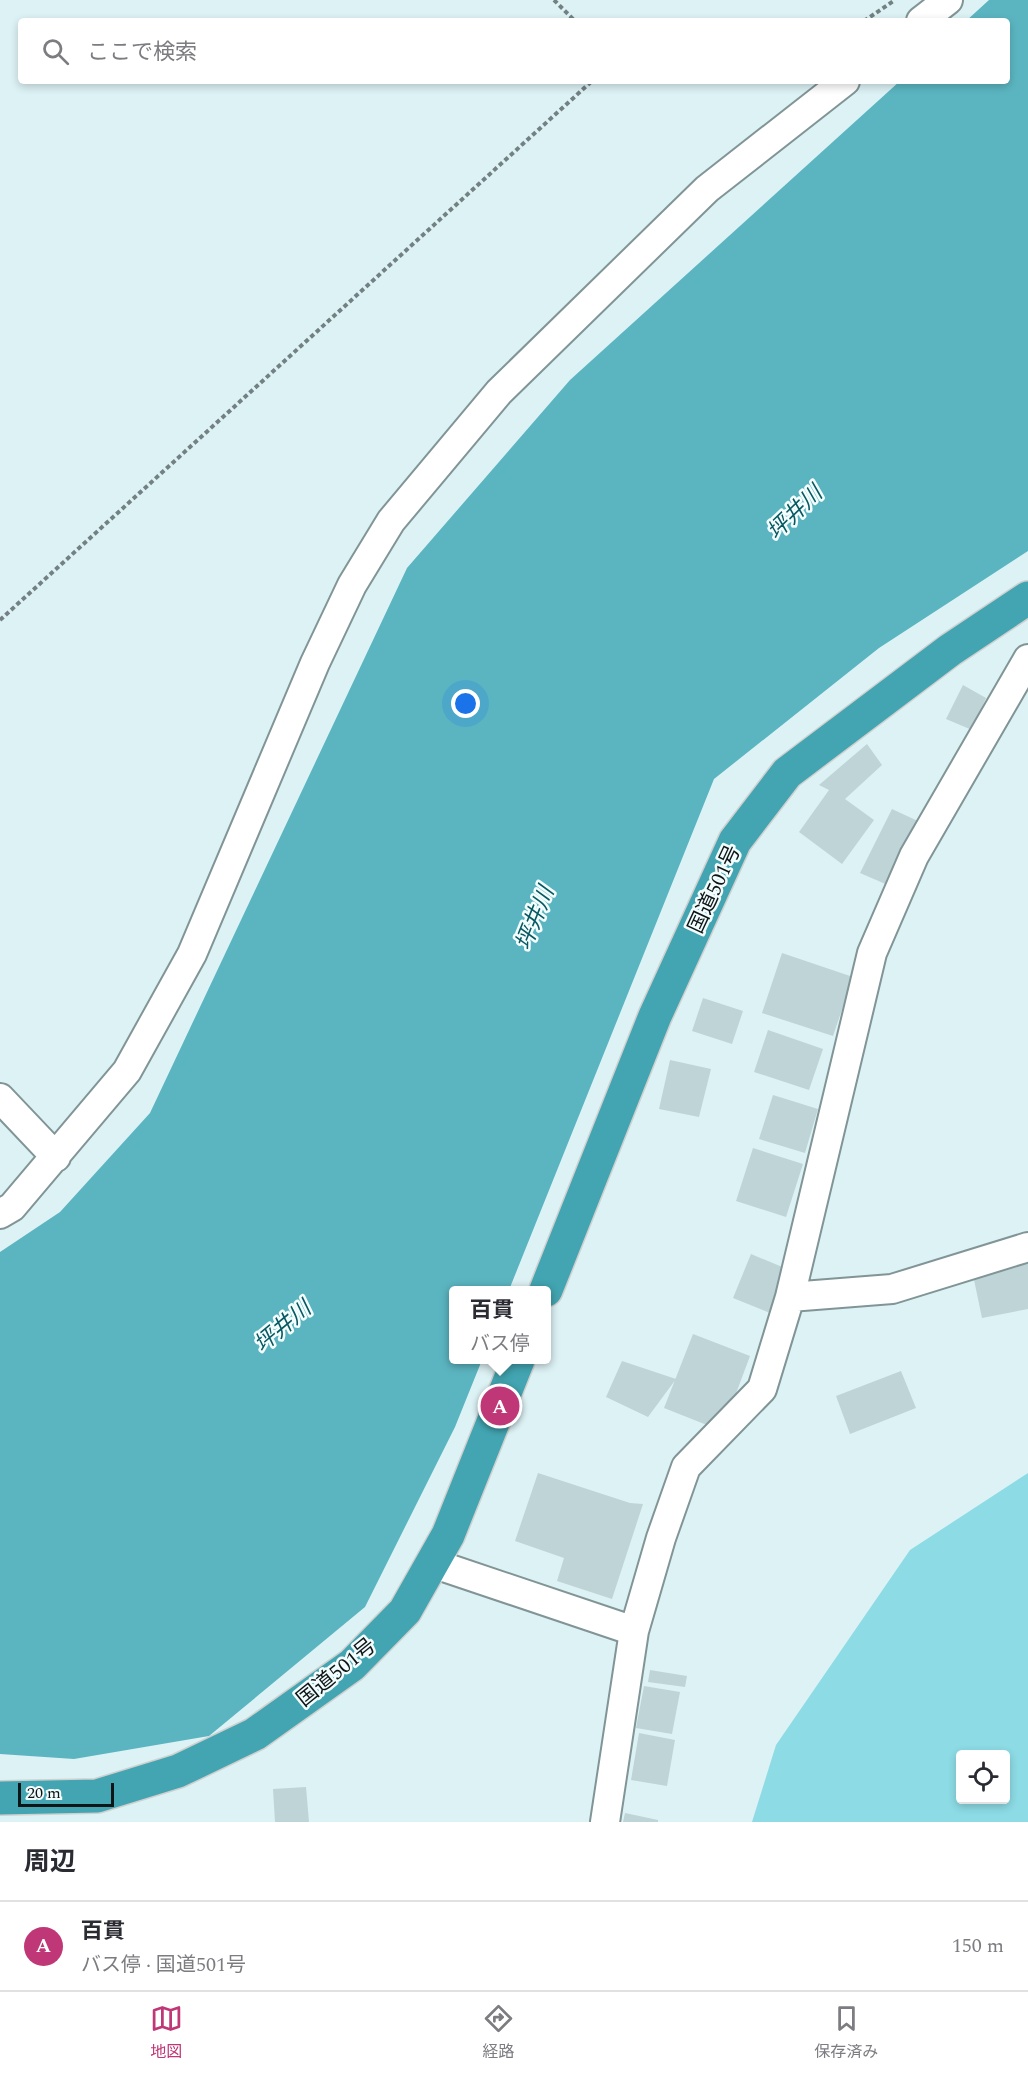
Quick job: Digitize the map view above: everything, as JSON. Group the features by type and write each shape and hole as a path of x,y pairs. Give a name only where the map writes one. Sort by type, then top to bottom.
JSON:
{"highway":[{"name":"国道501号","path":"548,1286 655,1016 735,841 787,773 950,650 1028,598"},
{"name":"国道501号","path":"0,1798 97,1796 178,1771 255,1734 352,1665 405,1611 448,1535 516,1364"}],"street":[{"path":"925,18 948,0"},
{"path":"0,1214 12,1207 127,1071 192,954 315,663 352,585 391,521 499,393 698,198 841,84"},
{"path":"605,1822 634,1631 661,1538 686,1467 762,1389 790,1297 872,953 914,856 1028,659"},
{"path":"0,1098 56,1157"},
{"path":"790,1297 892,1288 1028,1247"},
{"path":"432,1563 634,1631"}],"path":[{"path":"554,0 572,18"},
{"path":"868,18 894,0"},
{"path":"0,620 589,84"}],"shaded area":[{"path":"1028,1473 1028,1822 752,1822 776,1745 910,1550"}],"water":[{"name":"坪井川","path":"989,0 1028,0 1028,551 879,648 714,779 511,1286 449,1286 449,1364 480,1364 455,1427 365,1607 209,1736 74,1759 0,1754 0,1252 60,1212 150,1113 407,568 570,380 897,84 1010,84 1010,18 969,18"}],"building":[{"path":"963,685 986,698 972,730 946,719"},
{"path":"867,744 882,765 845,799 874,820 842,864 799,832 829,790 819,785"},
{"path":"892,809 920,822 890,886 860,873"},
{"path":"782,953 853,977 833,1036 762,1013"},
{"path":"703,998 743,1011 732,1044 692,1031"},
{"path":"768,1030 823,1049 809,1090 754,1072"},
{"path":"670,1060 711,1069 699,1117 659,1109"},
{"path":"773,1095 818,1109 805,1153 759,1139"},
{"path":"753,1148 803,1164 786,1217 736,1201"},
{"path":"751,1254 787,1269 770,1313 733,1298"},
{"path":"1028,1263 1028,1309 982,1318 973,1275"},
{"path":"693,1334 750,1356 722,1431 664,1408"},
{"path":"622,1361 676,1379 648,1417 606,1397"},
{"path":"901,1371 916,1408 850,1434 836,1396"},
{"path":"538,1473 630,1503 643,1504 612,1599 557,1581 564,1558 515,1541"},
{"path":"650,1670 687,1676 685,1687 648,1682"},
{"path":"644,1686 680,1692 672,1734 636,1728"},
{"path":"639,1733 675,1740 667,1786 631,1780"},
{"path":"306,1787 309,1822 275,1822 273,1789"},
{"path":"625,1813 658,1820 658,1822 623,1822"}],"place":[{"name":"百貫","path":"500,1406"}]}
